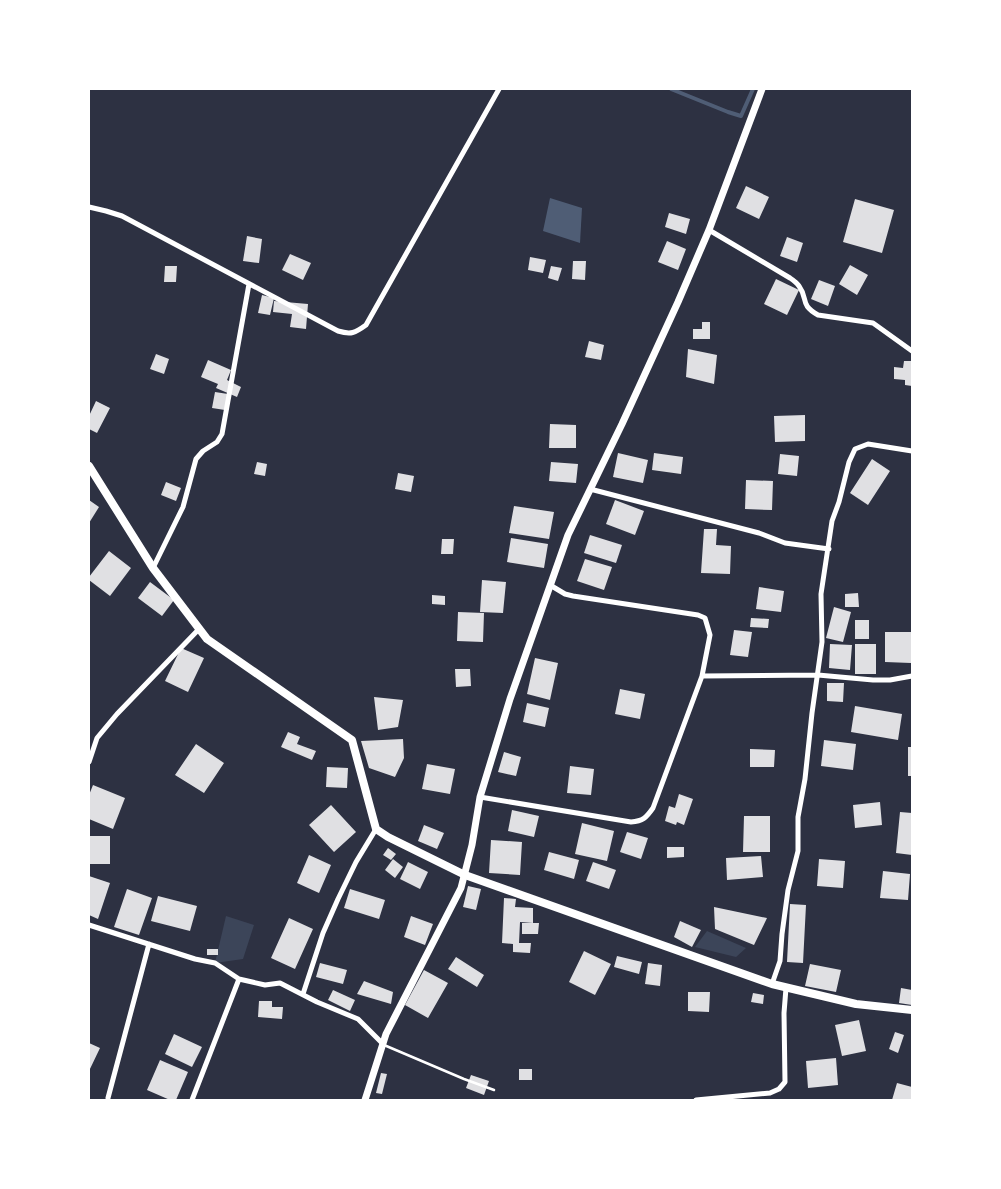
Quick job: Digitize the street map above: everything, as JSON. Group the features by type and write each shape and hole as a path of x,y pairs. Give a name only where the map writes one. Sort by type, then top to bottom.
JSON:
{"main road":[{"path":"89,466 153,568 207,639 352,740 376,829 465,874 772,984 856,1004 912,1010"}],"street":[{"path":"89,207 122,216 338,331 348,334 357,332 366,325 498,89"},
{"path":"364,1100 386,1034 461,888 472,845 480,797 510,699 568,535 642,380 709,230 762,89"},
{"path":"709,230 790,278 799,286 805,305 811,311 818,315 873,323 912,351"},
{"path":"153,568 183,507 196,459 203,450 210,448 217,442 222,434 249,284"},
{"path":"772,984 780,961 788,890 798,851 798,817 805,780 822,642 821,594 832,522 854,449 868,444 912,451"},
{"path":"590,489 759,533 785,543 828,549"},
{"path":"480,797 639,822 647,817 653,808 702,676 710,635 705,618 698,615 573,596 565,594 550,585"},
{"path":"89,762 98,738 117,714 199,629"},
{"path":"702,676 818,675 873,680 890,680 912,676"},
{"path":"303,994 323,933 356,862 376,829"},
{"path":"89,925 215,964 239,979 265,984 280,983 317,1002 358,1019 383,1044"},
{"path":"108,1098 149,944"},
{"path":"192,1100 239,979"},
{"path":"696,1100 770,1093 779,1089 785,1082 784,1012 786,988"}],"lane":[{"path":"383,1044 494,1090"}],"shaded area":[{"path":"550,198 582,208 580,243 543,231"},
{"path":"226,916 254,925 243,959 215,963"},
{"path":"707,931 746,948 736,957 695,947"}],"building":[{"path":"746,186 769,197 759,219 736,208"},
{"path":"855,199 894,210 882,253 843,242"},
{"path":"669,213 690,219 686,234 665,227"},
{"path":"247,236 262,239 259,263 243,261"},
{"path":"787,237 803,243 797,262 780,256"},
{"path":"667,241 686,249 678,270 658,262"},
{"path":"290,254 311,263 303,280 282,270"},
{"path":"530,257 546,260 543,273 528,270"},
{"path":"573,261 586,261 585,280 572,279"},
{"path":"850,265 868,275 857,295 839,284"},
{"path":"165,266 177,266 176,282 164,282"},
{"path":"551,266 562,268 558,281 548,278"},
{"path":"776,279 799,290 787,315 764,304"},
{"path":"819,280 835,286 828,306 811,299"},
{"path":"262,295 274,298 270,315 258,313"},
{"path":"274,301 308,304 306,329 290,327 292,314 273,312"},
{"path":"702,322 710,322 710,339 693,339 693,329 702,329"},
{"path":"589,341 604,345 601,360 585,357"},
{"path":"688,349 717,355 714,384 686,377"},
{"path":"156,354 169,359 164,374 150,369"},
{"path":"208,360 231,370 227,380 241,387 237,397 216,388 218,384 201,377"},
{"path":"904,361 912,361 912,386 905,385 905,380 894,379 894,367 903,368"},
{"path":"215,392 228,394 225,410 212,408"},
{"path":"96,401 110,408 97,433 89,429 89,416"},
{"path":"805,415 805,441 775,442 774,416"},
{"path":"550,424 576,425 576,448 549,448"},
{"path":"618,453 648,460 643,483 613,477"},
{"path":"654,453 683,457 681,474 652,470"},
{"path":"780,454 799,456 797,476 778,474"},
{"path":"872,459 890,471 868,505 850,493"},
{"path":"257,462 267,464 265,476 254,474"},
{"path":"551,462 578,464 576,483 549,481"},
{"path":"398,473 414,476 411,492 395,489"},
{"path":"746,480 773,481 772,510 745,509"},
{"path":"166,482 181,488 176,501 161,495"},
{"path":"89,500 99,507 89,523"},
{"path":"615,500 644,511 635,535 606,524"},
{"path":"514,506 554,512 549,539 509,533"},
{"path":"704,529 717,529 716,545 731,546 730,574 701,573"},
{"path":"590,535 622,545 616,563 584,553"},
{"path":"511,538 548,544 544,568 507,562"},
{"path":"442,539 454,539 453,554 441,554"},
{"path":"109,551 131,568 110,596 89,580 89,577"},
{"path":"585,559 612,567 604,590 577,581"},
{"path":"482,580 506,582 503,613 480,612"},
{"path":"150,582 174,600 162,616 138,598"},
{"path":"759,587 784,591 781,612 756,609"},
{"path":"858,593 859,607 845,607 845,594"},
{"path":"432,595 445,596 445,605 432,604"},
{"path":"834,607 851,612 843,642 826,638"},
{"path":"458,612 484,613 483,642 457,641"},
{"path":"751,618 769,619 768,628 750,627"},
{"path":"855,620 869,620 869,639 855,639"},
{"path":"734,630 752,632 748,657 730,655"},
{"path":"885,632 911,632 911,663 885,662"},
{"path":"830,644 852,645 850,670 829,668"},
{"path":"855,644 876,644 876,674 855,674"},
{"path":"181,648 204,658 188,692 165,681"},
{"path":"535,658 558,663 550,700 527,694"},
{"path":"455,669 470,669 471,686 456,687"},
{"path":"827,683 844,683 843,702 827,701"},
{"path":"620,689 645,694 640,719 615,714"},
{"path":"374,697 403,700 398,727 378,730"},
{"path":"527,703 549,708 545,727 523,722"},
{"path":"855,706 902,714 898,740 851,732"},
{"path":"288,732 300,737 297,744 316,751 312,760 281,747"},
{"path":"403,739 404,758 395,777 369,768 361,741"},
{"path":"824,740 856,744 853,770 821,766"},
{"path":"196,744 224,763 204,793 175,775"},
{"path":"908,747 912,747 912,776 908,776"},
{"path":"750,749 775,750 774,767 750,767"},
{"path":"504,752 521,757 516,776 498,772"},
{"path":"427,764 455,769 450,794 422,789"},
{"path":"570,766 594,769 591,795 567,793"},
{"path":"327,767 348,768 347,788 326,787"},
{"path":"93,785 125,798 113,829 89,819 89,795"},
{"path":"679,794 693,799 684,825 677,822 676,825 665,821 669,806 675,808"},
{"path":"880,802 882,825 855,828 853,805"},
{"path":"331,805 356,832 334,852 309,825"},
{"path":"512,810 539,816 534,837 508,831"},
{"path":"900,812 912,813 912,855 896,853"},
{"path":"744,816 770,816 770,852 743,852"},
{"path":"582,823 614,831 607,861 575,854"},
{"path":"424,825 444,833 437,849 418,841"},
{"path":"627,832 648,838 641,859 620,852"},
{"path":"89,836 110,836 110,864 89,864"},
{"path":"491,840 522,842 520,875 489,873"},
{"path":"667,847 684,847 684,857 667,858"},
{"path":"388,848 396,854 391,860 383,855"},
{"path":"549,852 579,860 574,879 544,870"},
{"path":"309,855 331,865 319,893 297,883"},
{"path":"761,856 763,877 727,880 726,858"},
{"path":"393,859 403,867 395,878 385,870"},
{"path":"819,859 845,861 843,888 817,886"},
{"path":"408,862 428,872 420,889 400,879"},
{"path":"593,862 616,870 609,889 586,881"},
{"path":"883,871 910,874 908,900 880,898"},
{"path":"89,876 110,883 98,919 89,915"},
{"path":"468,886 481,889 476,910 463,907"},
{"path":"127,889 152,898 139,935 114,927"},
{"path":"350,889 385,900 379,919 344,908"},
{"path":"158,896 197,906 190,931 151,921"},
{"path":"504,898 516,899 515,907 533,908 533,923 520,922 519,943 531,943 530,953 513,952 513,944 502,943"},
{"path":"790,904 806,905 803,963 787,962"},
{"path":"714,907 767,918 754,945 715,929"},
{"path":"411,916 433,924 425,945 404,937"},
{"path":"289,918 313,929 295,969 271,958"},
{"path":"680,921 701,930 692,947 674,937"},
{"path":"522,923 539,923 538,934 522,934"},
{"path":"207,949 218,949 218,955 207,955"},
{"path":"584,951 611,964 595,995 569,982"},
{"path":"617,956 642,962 639,974 614,967"},
{"path":"456,957 484,975 477,987 448,969"},
{"path":"320,963 347,970 343,984 316,977"},
{"path":"648,963 662,965 660,986 645,984"},
{"path":"810,964 841,970 836,992 805,986"},
{"path":"424,970 448,983 428,1018 405,1005"},
{"path":"364,981 393,992 391,1004 357,994"},
{"path":"901,988 912,990 912,1005 899,1003"},
{"path":"333,990 355,1000 350,1011 328,1000"},
{"path":"688,992 710,992 709,1012 688,1011"},
{"path":"753,993 764,995 763,1004 751,1002"},
{"path":"259,1001 272,1001 272,1007 283,1007 282,1019 258,1017"},
{"path":"859,1020 866,1051 842,1056 835,1025"},
{"path":"895,1032 904,1035 898,1053 889,1049"},
{"path":"174,1034 202,1047 192,1067 165,1054"},
{"path":"89,1043 100,1048 89,1071"},
{"path":"836,1058 838,1085 808,1088 806,1061"},
{"path":"160,1060 188,1072 176,1100 170,1100 147,1090"},
{"path":"519,1069 532,1069 532,1080 519,1080"},
{"path":"381,1073 387,1074 382,1094 376,1093"},
{"path":"471,1075 489,1081 484,1095 466,1088"},
{"path":"897,1083 912,1087 912,1100 892,1100"}],"waterway":[{"path":"671,89 741,116 753,89"}]}
